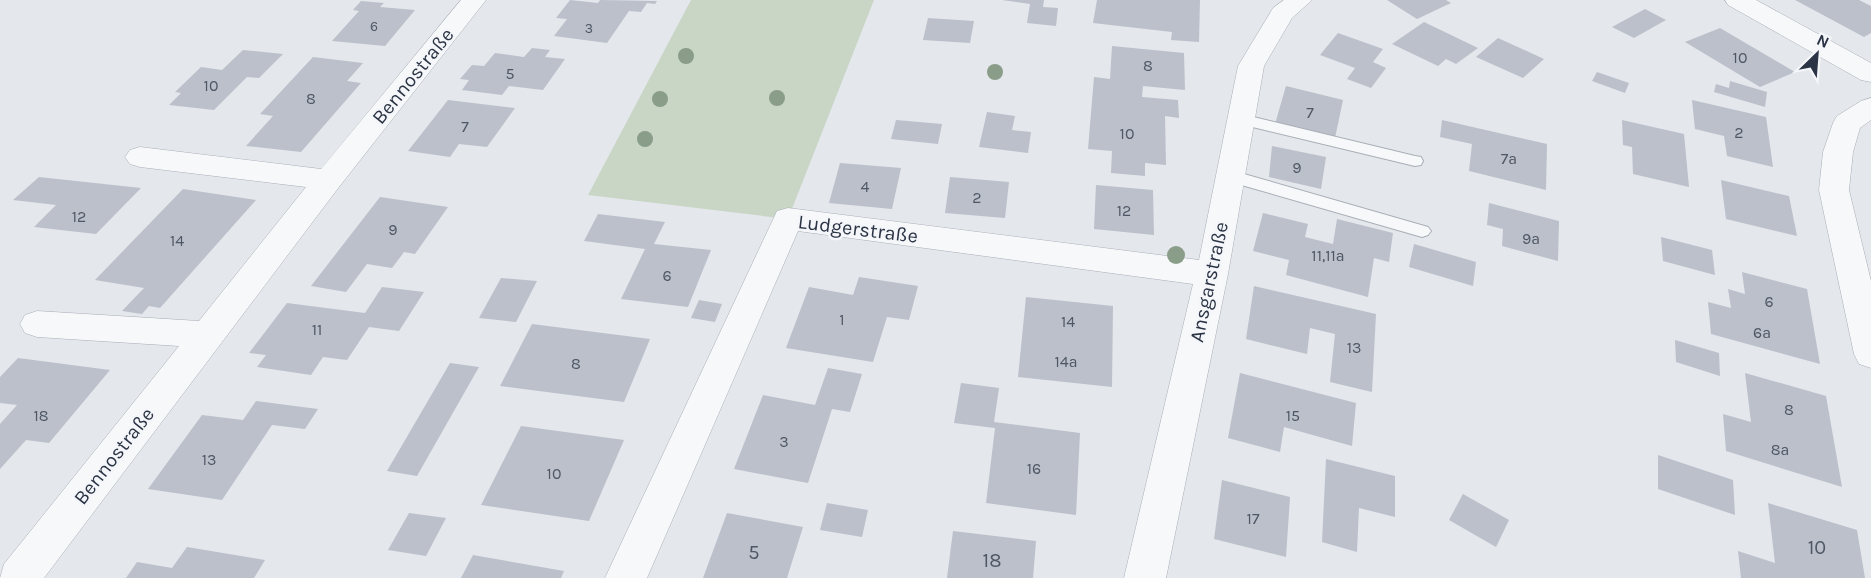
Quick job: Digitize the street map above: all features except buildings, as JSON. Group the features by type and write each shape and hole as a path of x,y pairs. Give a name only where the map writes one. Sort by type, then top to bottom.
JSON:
{"street":[{"name":"Bennostraße","path":"19,578 328,180 474,0"},
{"name":"Ansgarstraße","path":"1145,578 1212,274 1251,66 1282,13 1300,0"},
{"path":"1737,0 1871,74"},
{"path":"1871,107 1847,123 1838,152 1834,190 1871,354"},
{"path":"140,157 328,180"},
{"name":"Ludgerstraße","path":"626,578 788,219 1212,274"},
{"path":"37,324 209,335"}],"lane":[{"path":"1241,119 1415,161"},
{"path":"1230,176 1422,231"}],"green space":[{"path":"691,0 874,0 788,219 588,195"}]}
